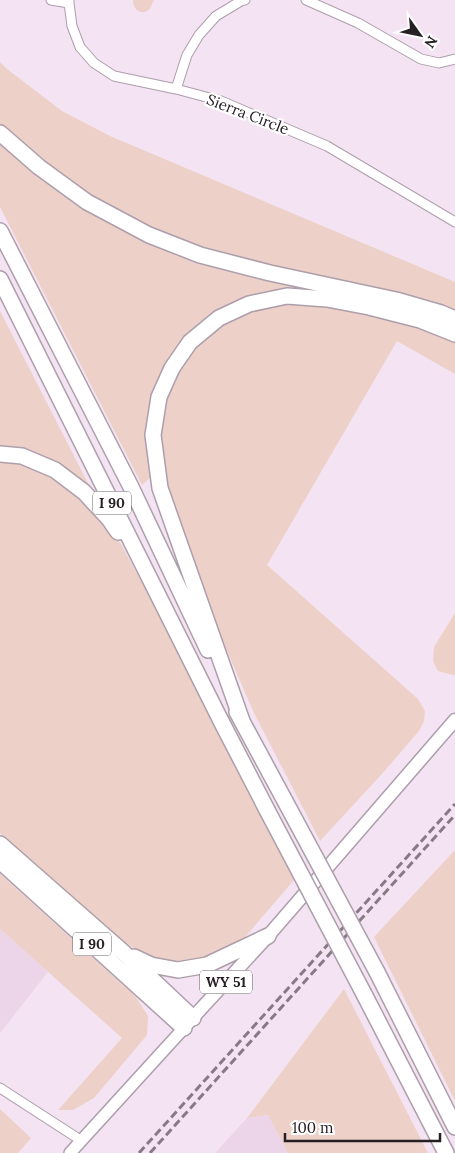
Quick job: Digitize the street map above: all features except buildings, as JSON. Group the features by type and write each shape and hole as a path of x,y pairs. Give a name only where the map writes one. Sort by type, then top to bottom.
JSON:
{"highway":[{"path":"0,133 39,167 87,202 149,235 200,255 270,273 396,300 455,319"},
{"name":"I 90","path":"0,231 131,487 242,721 377,972 455,1127"},
{"name":"I 90","path":"0,279 224,727"},
{"path":"242,721 160,488 153,435 159,397 172,368 190,342 219,318 249,304 287,296 327,299 369,307 420,320 455,334"},
{"name":"I 90","path":"0,454 22,456 56,470 84,492 109,519 140,565 446,1153"},
{"name":"I 90","path":"0,844 124,953"},
{"name":"I 90","path":"0,861 189,1023"},
{"path":"124,953 151,965 178,970 207,965 268,936"},
{"path":"124,953 189,1023"}],"main road":[{"path":"268,936 455,720"},
{"name":"WY 51","path":"70,1153 268,936"}],"street":[{"path":"51,0 69,2"},
{"path":"176,89 187,54 199,35 216,16 245,0"},
{"path":"306,0 358,23 421,59 439,62 455,59"},
{"name":"Sierra Circle","path":"69,2 72,26 80,47 94,63 114,76 221,100 327,146 455,222"},
{"path":"0,1088 82,1141"}],"shaded area":[{"path":"133,0 155,0 149,10 142,12 136,9"},
{"path":"0,62 62,111 110,136 455,282 455,312 416,297 238,262 195,248 118,214 59,178 0,124"},
{"path":"0,141 142,239 194,263 313,287 312,292 295,290 186,335 165,363 153,396 152,476 142,485 0,207"},
{"path":"292,303 355,311 416,327 455,342 455,374 397,341 267,565 418,699 425,711 424,721 419,731 320,841 254,713 200,589 162,487 159,413 174,375 199,341 220,325 241,314 264,306"},
{"path":"0,311 95,497 0,449"},
{"path":"0,460 28,464 64,482 105,520 122,546 223,734 294,880 245,937 218,956 177,963 150,958 124,942 0,833"},
{"path":"455,613 455,675 453,675 438,671 433,661 434,647"},
{"path":"455,850 455,1101 374,937"},
{"path":"0,874 135,996 148,1016 147,1035 94,1098 73,1110 58,1110 122,1038 0,929"},
{"path":"0,929 48,972 0,1033"},
{"path":"344,989 428,1153 288,1153 268,1115 247,1118"},
{"path":"0,1109 31,1138 18,1153 0,1153"},
{"path":"268,1115 288,1153 215,1153 247,1118"}],"railway":[{"path":"139,1153 455,804"},
{"path":"150,1153 455,815"}]}
